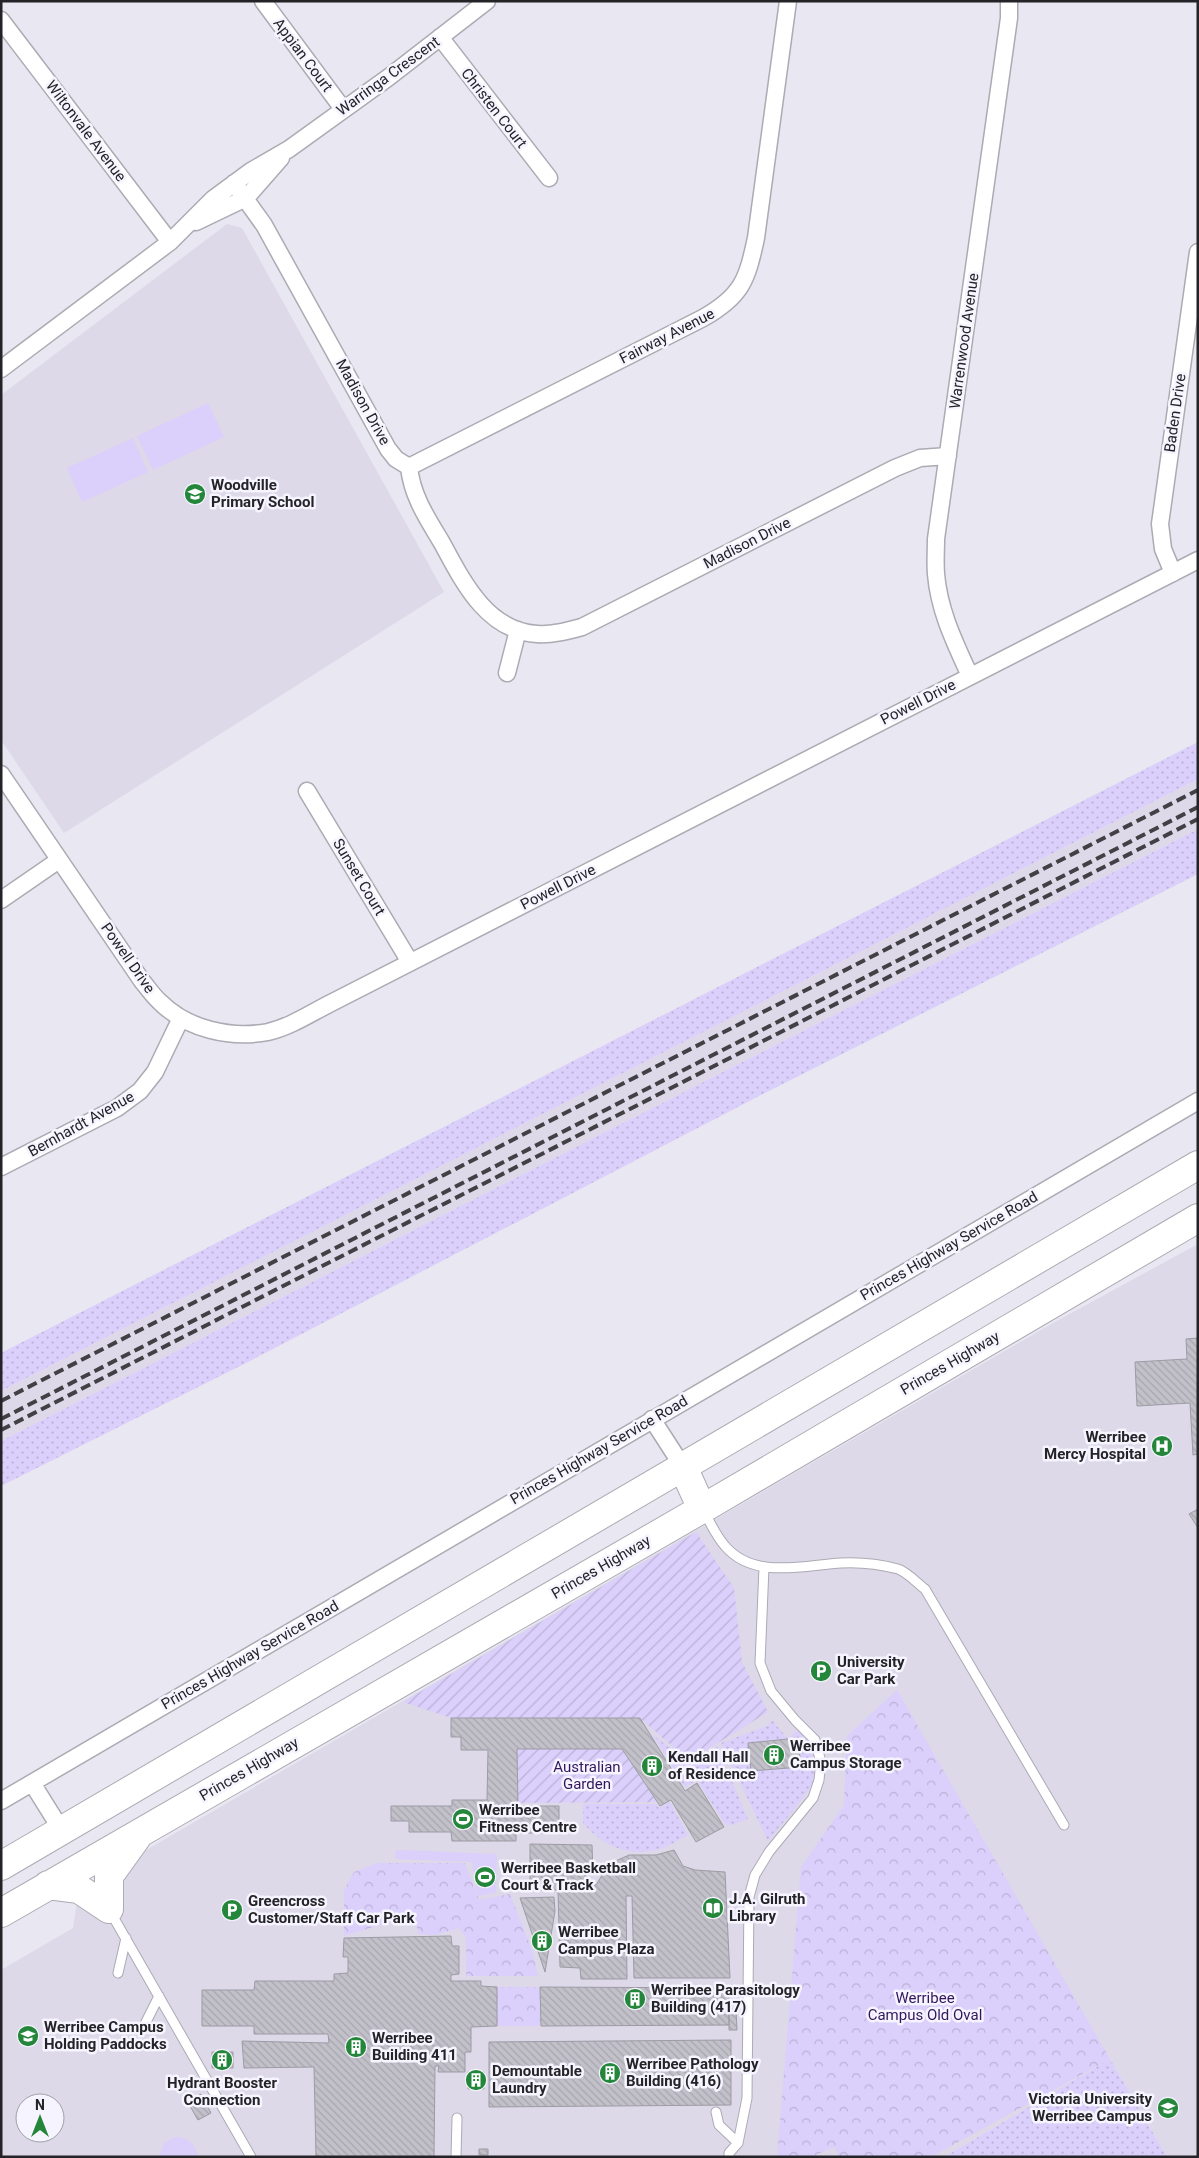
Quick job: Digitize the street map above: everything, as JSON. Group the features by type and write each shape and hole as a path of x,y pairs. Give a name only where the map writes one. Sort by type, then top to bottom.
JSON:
{"highway":[{"path":"1,1866 1198,1165"},
{"name":"Princes Highway","path":"1,1913 48,1885 94,1883 142,1830 702,1509 1198,1218"},
{"path":"683,1467 702,1509"},
{"path":"48,1885 80,1889 109,1876 142,1830"},
{"path":"62,1831 94,1883"}],"street":[{"name":"Appian Court","path":"263,1 343,109"},
{"name":"Warringa Crescent","path":"1,369 170,242 188,227 207,205 234,183 250,171 289,149 487,1"},
{"name":"Fairway Avenue","path":"409,466 722,308 737,292 749,270 756,238 788,1"},
{"name":"Warrenwood Avenue","path":"970,676 951,635 941,606 936,573 936,539 1009,18 1009,1"},
{"name":"Wiltonvale Avenue","path":"1,20 170,242"},
{"name":"Christen Court","path":"440,37 549,178"},
{"name":"Warringa Crescent","path":"188,227 246,198 289,149"},
{"name":"Madison Drive","path":"234,183 264,225 388,449 396,458 409,466 415,496 462,580 481,606 491,615 518,630 536,634 558,633 582,626 895,468 920,458 948,456"},
{"name":"Baden Drive","path":"1173,573 1163,549 1160,524 1198,252"},
{"name":"Powell Drive","path":"1,774 142,981 160,1002 181,1018 200,1027 224,1033 247,1034 269,1031 289,1024 1198,560"},
{"path":"507,673 518,630"},
{"name":"Sunset Court","path":"307,791 410,962"},
{"path":"1,900 59,860"},
{"name":"Bernhardt Avenue","path":"1,1167 117,1108 140,1092 156,1072 181,1018"},
{"name":"Princes Highway Service Road","path":"1,1801 1198,1101"},
{"path":"652,1419 683,1467"},
{"path":"32,1783 62,1831"}],"lane":[{"path":"702,1509 726,1547 745,1561 764,1567 786,1569 839,1563 871,1563 900,1570 926,1589 1064,1825"},
{"path":"729,2157 729,2153 738,2143 747,2098 748,1897 755,1875 769,1852 813,1798 819,1780 821,1762 816,1740 795,1720 771,1692 760,1662 764,1567"},
{"path":"94,1883 251,2157"},
{"path":"118,1973 126,1938"},
{"path":"146,2024 159,1996"},
{"path":"716,2112 720,2125 738,2143"},
{"path":"456,2118 456,2157"}],"shaded area":[{"name":"Woodville Primary School","path":"227,224 242,228 444,592 64,833 1,740 1,395"},
{"path":"1198,779 1198,829 1,1441 1,1391"},
{"path":"1198,1244 1198,2157 1167,2157 1110,2059 944,2157 1,2157 1,1970 73,1928 79,1889 1053,1323"}],"green space":[{"path":"208,403 224,437 153,470 137,436"},
{"path":"133,438 148,472 82,502 67,468"},
{"path":"1198,742 1198,779 1,1391 1,1353"},
{"path":"1198,829 1198,874 761,1095 246,1363 1,1486 1,1441"},
{"path":"696,1532 734,1588 742,1662 768,1712 733,1734 688,1760 640,1718 451,1718 403,1702"},
{"name":"Werribee Campus Old Oval","path":"897,1690 1110,2059 931,2157 840,2157 834,2147 811,2157 777,2157 801,1867 844,1805 847,1736"},
{"path":"772,1720 787,1738 801,1727 812,1749 815,1766 813,1782 809,1789 768,1841 721,1743 769,1725"},
{"path":"652,1734 688,1762 717,1746 748,1819 732,1825 725,1824 697,1780 685,1787"},
{"name":"Australian Garden","path":"517,1749 622,1749 657,1802 518,1803"},
{"path":"670,1802 688,1835 660,1849 637,1852 617,1848 599,1838 583,1823 583,1804 656,1804 659,1808"},
{"name":"Werribee Basketball Court & Track","path":"396,1850 497,1854 496,1893 477,1896 472,1862 395,1859"},
{"path":"377,1863 465,1863 479,1900 510,1894 532,1950 538,1976 466,1976 466,1938 459,1928 435,1935 419,1934 413,1915 344,1936 344,1891 354,1872"},
{"path":"497,1987 540,1987 541,2026 497,2026"},
{"path":"1110,2059 1167,2157 944,2157"},
{"path":"175,2137 184,2138 191,2142 198,2157 159,2157 164,2143"}],"building":[{"path":"1198,1338 1198,1454 1193,1455 1190,1403 1137,1406 1135,1362 1187,1359 1186,1339"},
{"path":"1198,1509 1198,1528 1189,1514"},
{"name":"Kendall Hall of Residence","path":"451,1718 640,1718 685,1791 697,1783 724,1827 696,1842 671,1800 660,1806 622,1749 517,1749 518,1806 559,1806 559,1833 516,1833 516,1841 452,1841 451,1832 409,1832 409,1821 391,1821 391,1806 452,1806 452,1800 487,1800 488,1750 461,1750 461,1737 451,1737"},
{"name":"Werribee Campus Storage","path":"798,1738 801,1767 751,1771 748,1743"},
{"path":"530,1844 592,1845 593,1873 586,1873 586,1886 579,1885 579,1890 530,1890"},
{"path":"674,1850 683,1866 695,1870 725,1872 730,1978 634,1978 632,1896 626,1896 627,1979 581,1979 580,1968 560,1967 558,1890 579,1890 579,1885 596,1885 609,1864 629,1855 656,1855"},
{"name":"Werribee Campus Plaza","path":"554,1897 555,1911 545,1972 520,1898"},
{"name":"Werribee Building 411","path":"451,1936 452,1946 459,1946 459,1974 451,1975 451,1981 481,1981 481,1986 497,1987 497,2026 471,2027 471,2052 465,2052 465,2072 438,2072 439,2066 435,2066 434,2157 316,2157 314,2067 244,2068 242,2041 329,2043 328,2034 254,2034 254,2026 202,2026 202,1990 254,1990 255,1981 334,1981 334,1974 348,1973 348,1957 343,1957 344,1938"},
{"name":"Werribee Parasitology Building (417)","path":"540,1987 729,1988 729,2025 541,2026"},
{"path":"729,2009 736,2009 737,2030 729,2030"},
{"name":"Werribee Pathology Building (416)","path":"731,2040 731,2105 489,2107 489,2042"},
{"name":"Hydrant Booster Connection","path":"212,2052 233,2052 233,2068 212,2068"},
{"name":"Demountable Laundry","path":"468,2072 484,2072 484,2089 468,2089"},
{"path":"201,2094 211,2113 198,2120 187,2101"},
{"path":"479,2149 488,2149 488,2155 479,2155"}],"railway":[{"path":"1,1401 1198,790"},
{"path":"1,1419 1198,807"},
{"path":"1,1430 1198,819"}],"place":[{"name":"Woodville Primary School","path":"195,494"},
{"name":"Werribee Mercy Hospital","path":"1162,1446"},
{"name":"University Car Park","path":"821,1671"},
{"name":"Werribee Campus Storage","path":"774,1755"},
{"name":"Kendall Hall of Residence","path":"652,1766"},
{"name":"Werribee Fitness Centre","path":"463,1819"},
{"name":"Werribee Basketball Court & Track","path":"485,1877"},
{"name":"J.A. Gilruth Library","path":"713,1908"},
{"name":"Greencross Customer/Staff Car Park","path":"232,1910"},
{"name":"Werribee Campus Plaza","path":"542,1941"},
{"name":"Werribee Parasitology Building (417)","path":"635,1999"},
{"name":"Werribee Campus Holding Paddocks","path":"28,2036"},
{"name":"Werribee Building 411","path":"356,2047"},
{"name":"Hydrant Booster Connection","path":"222,2060"},
{"name":"Werribee Pathology Building (416)","path":"610,2073"},
{"name":"Demountable Laundry","path":"476,2080"},
{"name":"Victoria University Werribee Campus","path":"1168,2108"}]}
